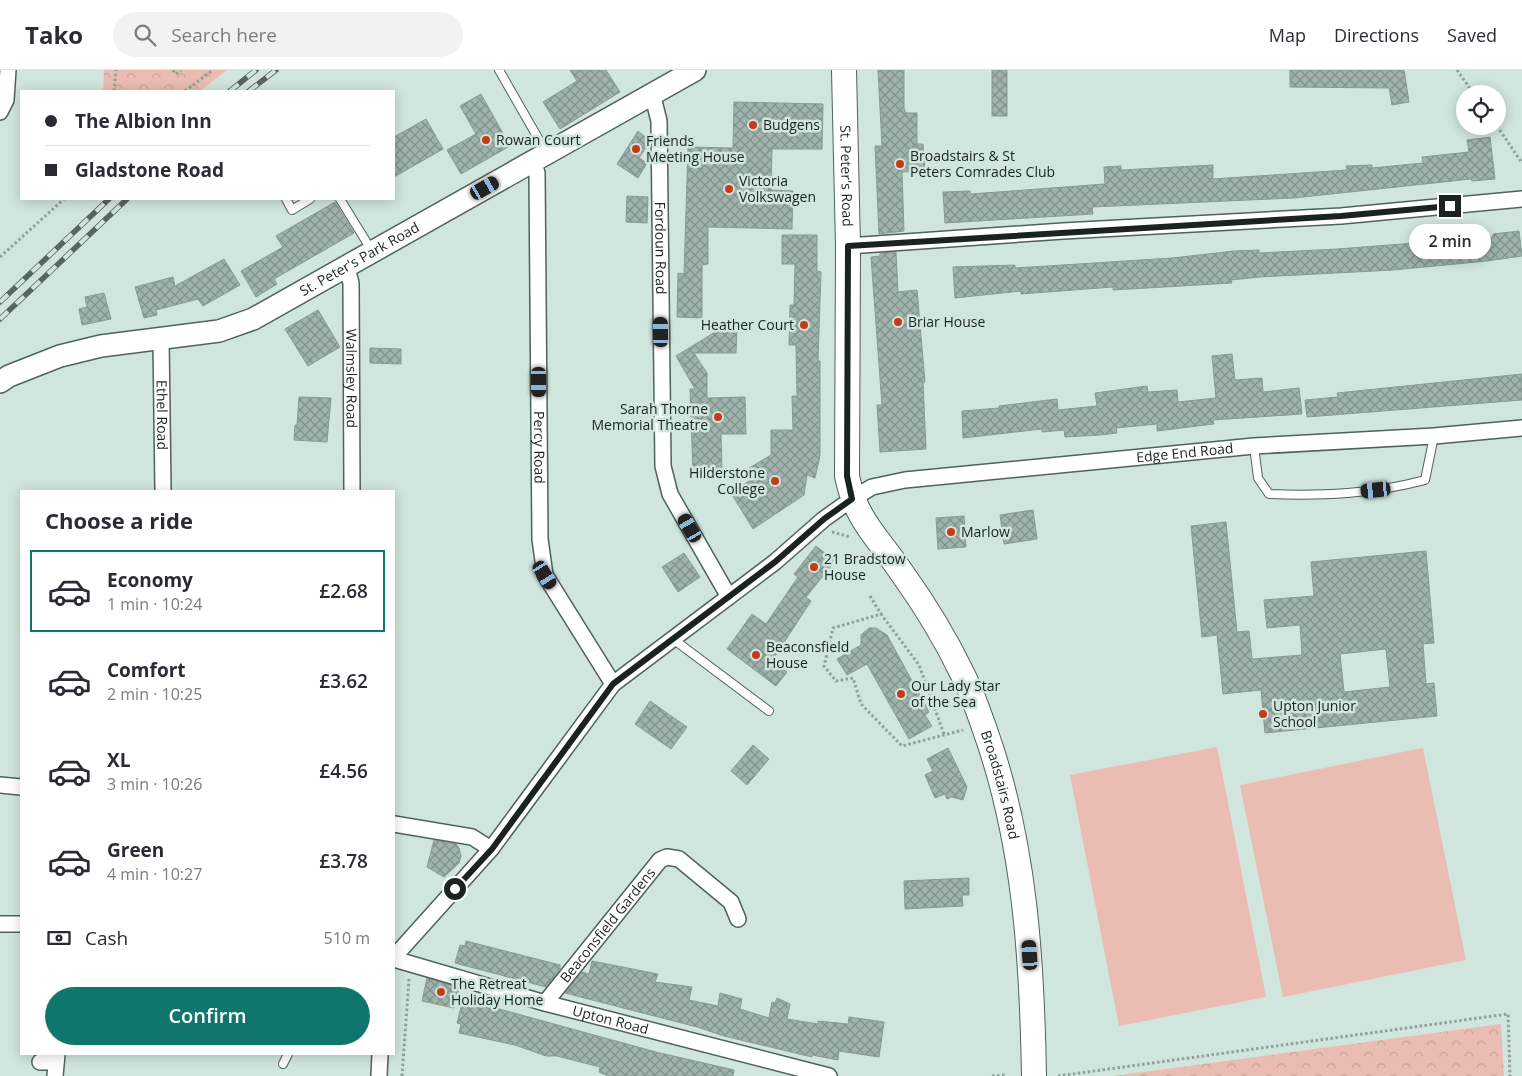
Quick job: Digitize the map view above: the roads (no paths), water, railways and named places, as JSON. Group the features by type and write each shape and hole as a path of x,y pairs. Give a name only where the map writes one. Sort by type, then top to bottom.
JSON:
{"main road":[{"name":"St. Peter's Park Road","path":"0,382 9,376 60,356 101,346 219,331 253,319 347,268 540,156 694,70"},
{"name":"St. Peter's Road","path":"844,70 848,246 847,476 852,499"},
{"name":"Broadstairs Road","path":"852,499 861,518 934,618 964,676 1001,776 1015,840 1026,907 1032,986 1034,1076"}],"street":[{"path":"0,112 6,100 8,70"},
{"name":"Fordoun Road","path":"652,93 659,121 663,466 670,494 729,597"},
{"name":"Percy Road","path":"540,156 537,174 540,539 545,575 613,684"},
{"path":"848,246 1341,216 1522,199"},
{"name":"Walmsley Road","path":"347,268 351,283 352,490"},
{"name":"Ethel Road","path":"161,339 162,490"},
{"name":"Edge End Road","path":"852,499 872,487 905,480 1254,446 1434,436 1522,428"},
{"path":"395,957 492,849 613,684 775,562 824,519 852,499"},
{"path":"0,785 20,787"},
{"path":"395,824 472,836 492,849"},
{"name":"Beaconsfield Gardens","path":"545,1003 660,860 667,857 679,859 731,902 738,919"},
{"path":"0,924 20,924"},
{"name":"Upton Road","path":"395,958 545,1003 829,1076"},
{"path":"379,1076 380,1055"},
{"path":"40,1062 56,1064"}],"lane":[{"path":"499,70 540,156"},
{"path":"287,200 292,210 308,200"},
{"path":"341,200 373,253"},
{"path":"1254,446 1258,478 1269,494 1322,496 1394,489 1425,480 1434,436"},
{"path":"673,639 769,711"},
{"path":"283,1064 288,1055"}],"railway":[{"path":"231,90 256,70"},
{"path":"250,90 276,70"},
{"path":"0,302 108,200"},
{"path":"0,319 126,200"}],"place":[{"name":"Budgens","path":"753,125"},
{"name":"Rowan Court","path":"486,140"},
{"name":"Friends Meeting House","path":"636,149"},
{"name":"Broadstairs & St Peters Comrades Club","path":"900,164"},
{"name":"Victoria Volkswagen","path":"729,189"},
{"name":"Briar House","path":"898,322"},
{"name":"Heather Court","path":"804,325"},
{"name":"Sarah Thorne Memorial Theatre","path":"718,417"},
{"name":"Hilderstone College","path":"775,481"},
{"name":"Marlow","path":"951,532"},
{"name":"21 Bradstow House","path":"814,567"},
{"name":"Beaconsfield House","path":"756,655"},
{"name":"Our Lady Star of the Sea","path":"901,694"},
{"name":"Upton Junior School","path":"1263,714"},
{"name":"The Retreat Holiday Home","path":"441,992"}]}
